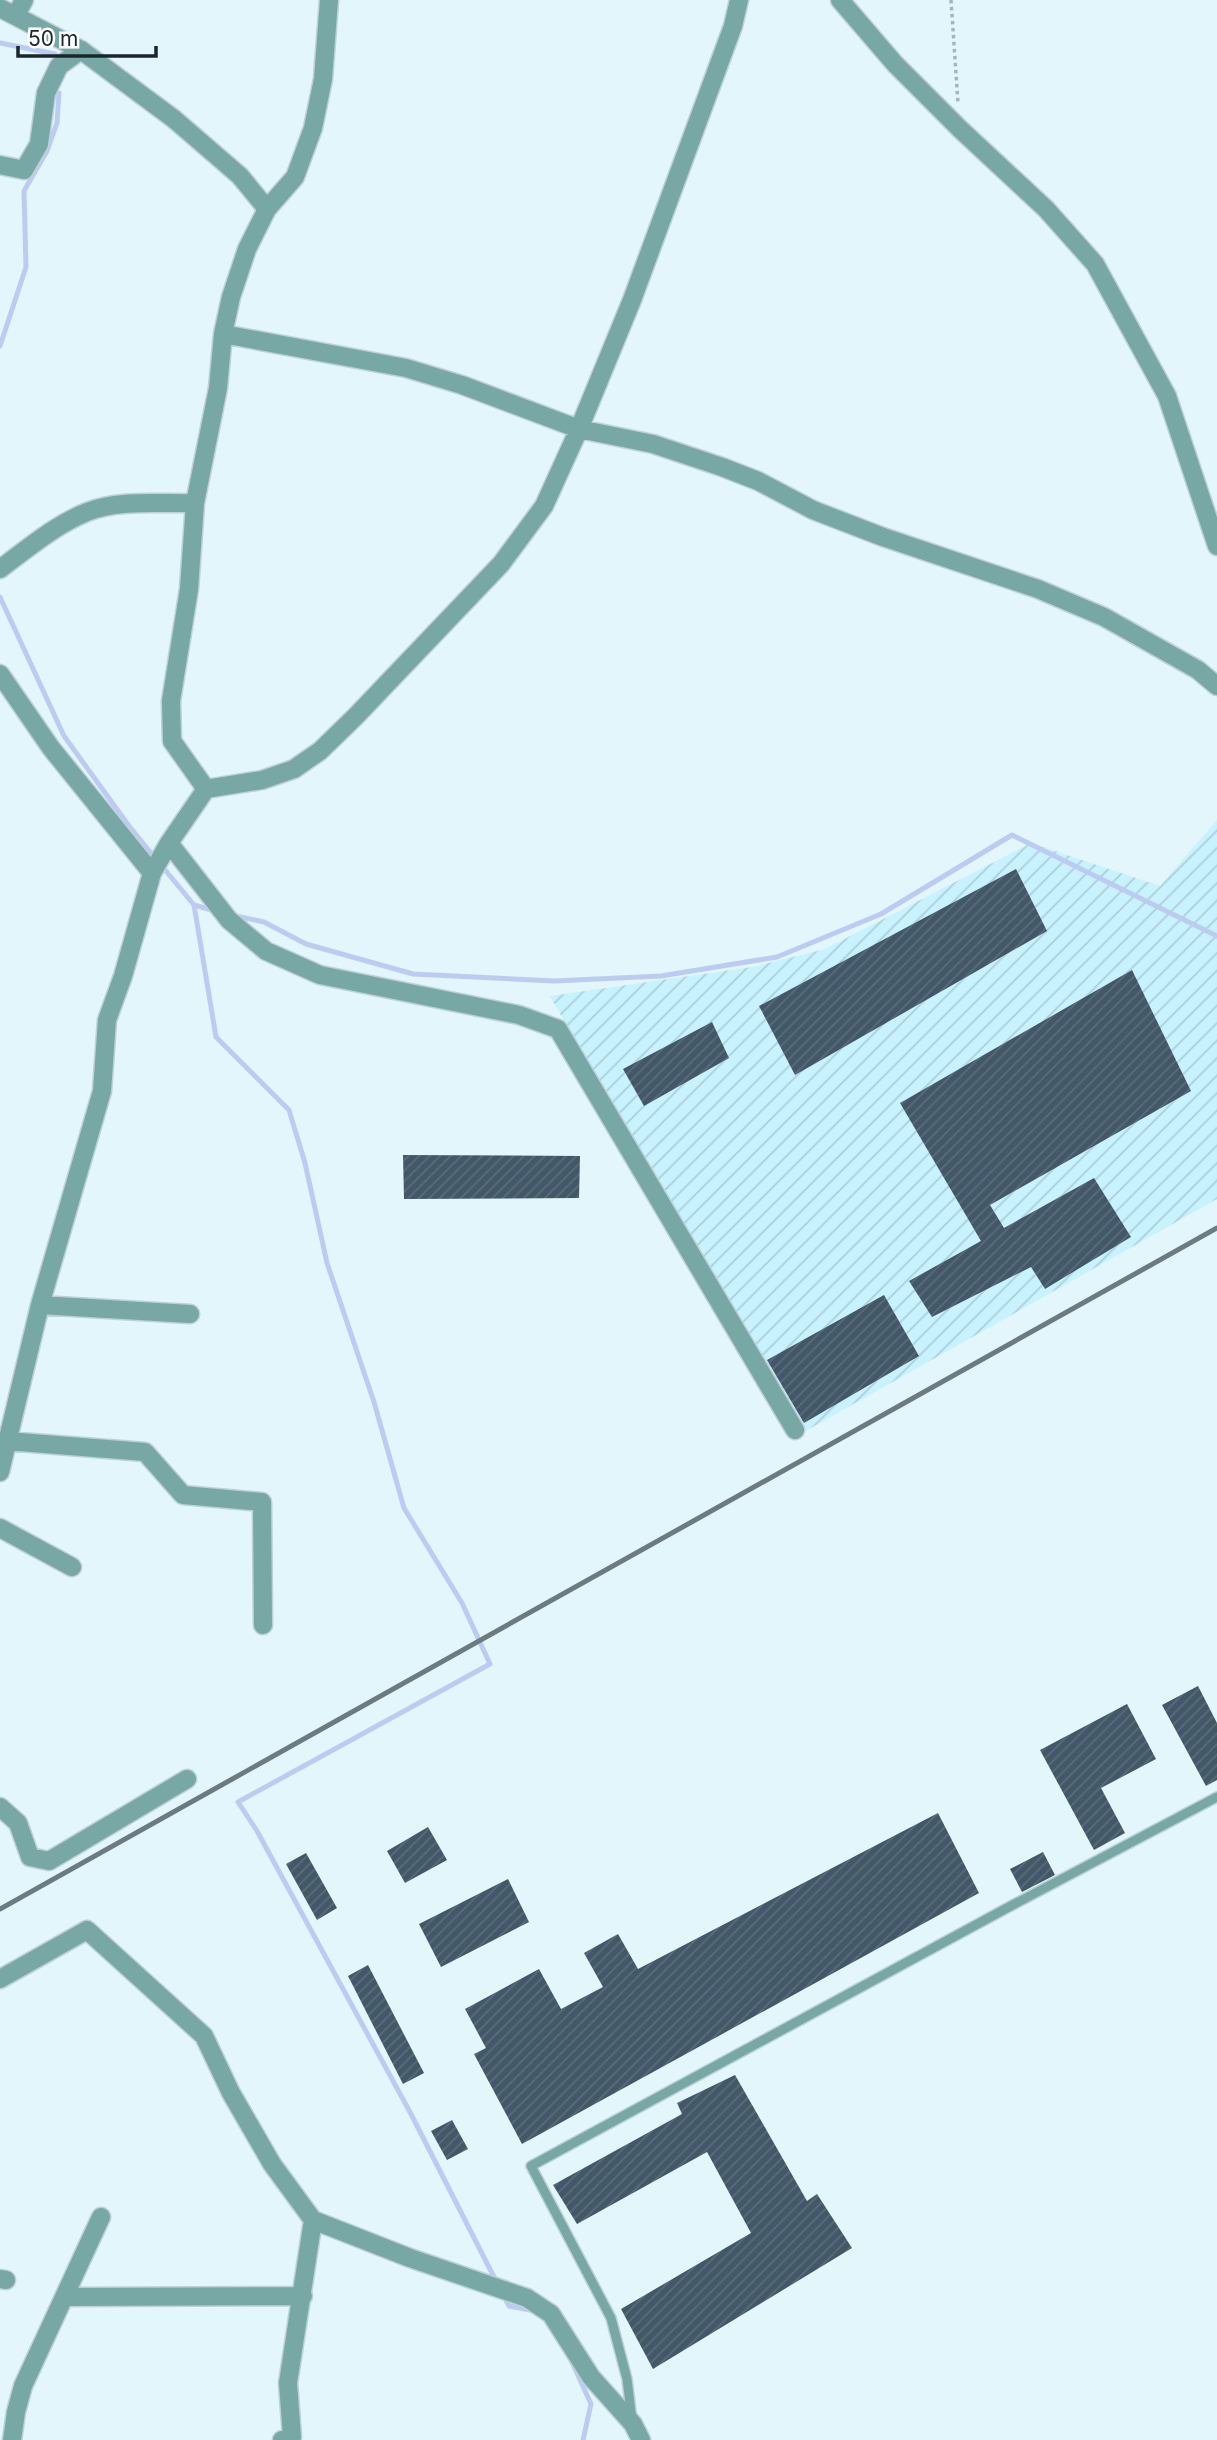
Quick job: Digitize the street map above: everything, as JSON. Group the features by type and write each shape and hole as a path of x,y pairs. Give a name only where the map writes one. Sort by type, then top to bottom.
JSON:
{"street":[{"path":"206,789 172,741 171,701 190,589 195,503 218,388 223,334 231,297 247,249 267,209 295,177 313,128 323,79 329,0"},
{"path":"0,1472 40,1305 102,1091 107,1020 123,976 152,873 206,789 262,780 294,769 320,751 501,564 544,506 632,300 733,26 739,0"},
{"path":"840,0 895,64 1046,209 1095,264 1167,396 1217,546"},
{"path":"13,8 81,50 174,119 231,167 267,209"},
{"path":"0,166 24,170 38,144 46,93 59,66 81,50"},
{"path":"223,334 406,368 462,385 579,429 653,444 722,467 758,481 813,510 883,537 1038,589 1104,617 1198,670 1217,686"},
{"path":"0,569 40,539 88,512 121,504 195,503"},
{"path":"0,674 51,748 152,873"},
{"path":"169,843 229,920 266,951 320,975 519,1015 558,1028 795,1430"},
{"path":"40,1305 190,1314"},
{"path":"7,1441 145,1451 183,1495 262,1503 263,1625"},
{"path":"0,1528 72,1567"},
{"path":"0,1807 18,1823 30,1857 49,1861 187,1779"},
{"path":"0,1979 87,1930 204,2036 231,2093 272,2164 313,2220 410,2258 527,2298 551,2314 591,2377 637,2432"},
{"path":"12,2440 23,2386 101,2217"},
{"path":"289,2439 288,2383 313,2220"},
{"path":"64,2297 303,2296"}],"lane":[{"path":"637,2432 611,2318 531,2166 1217,1797"}],"path":[{"path":"951,0 960,129"}],"shaded area":[{"path":"1217,820 1217,1199 802,1433 550,996 752,967 825,949 1031,843 1160,886"}],"building":[{"path":"1016,869 1047,931 795,1075 759,1006"},
{"path":"1132,970 1191,1091 990,1205 1004,1228 1094,1178 1131,1237 1045,1289 1031,1267 932,1317 909,1281 981,1241 900,1103"},
{"path":"712,1022 729,1058 644,1106 623,1069"},
{"path":"403,1155 580,1156 579,1198 404,1199"},
{"path":"884,1295 919,1356 804,1423 767,1360"},
{"path":"1198,1686 1217,1723 1217,1780 1206,1786 1162,1705"},
{"path":"1127,1704 1156,1759 1101,1788 1125,1833 1094,1850 1040,1750"},
{"path":"938,1813 979,1893 522,2144 474,2054 486,2048 465,2009 539,1969 561,2009 603,1987 584,1953 618,1934 638,1969"},
{"path":"428,1827 447,1860 405,1883 387,1851"},
{"path":"1043,1852 1055,1875 1022,1892 1010,1869"},
{"path":"306,1853 337,1908 317,1920 286,1864"},
{"path":"508,1879 529,1922 441,1967 419,1924"},
{"path":"368,1965 424,2073 403,2084 348,1976"},
{"path":"735,2075 807,2201 817,2194 852,2248 653,2369 621,2309 751,2233 707,2152 577,2224 553,2185 682,2114 677,2103"},
{"path":"452,2120 468,2149 447,2160 431,2131"}],"waterway":[{"path":"0,43 55,54"},
{"path":"0,346 26,267 24,191 47,151 57,123 59,93"},
{"path":"0,597 64,736 155,858"},
{"path":"231,915 264,922 306,944 413,974 554,981 661,976 777,957 881,914 1012,835 1217,936"},
{"path":"161,865 194,905 216,1037 289,1110 305,1163 327,1263 374,1402 404,1508 462,1603 490,1664 238,1802 257,1831 411,2114 497,2283"},
{"path":"194,905 215,911"},
{"path":"503,2295 509,2306 535,2311"},
{"path":"571,2360 591,2404 583,2440"}],"railway":[{"path":"0,1909 1217,1228"}]}
